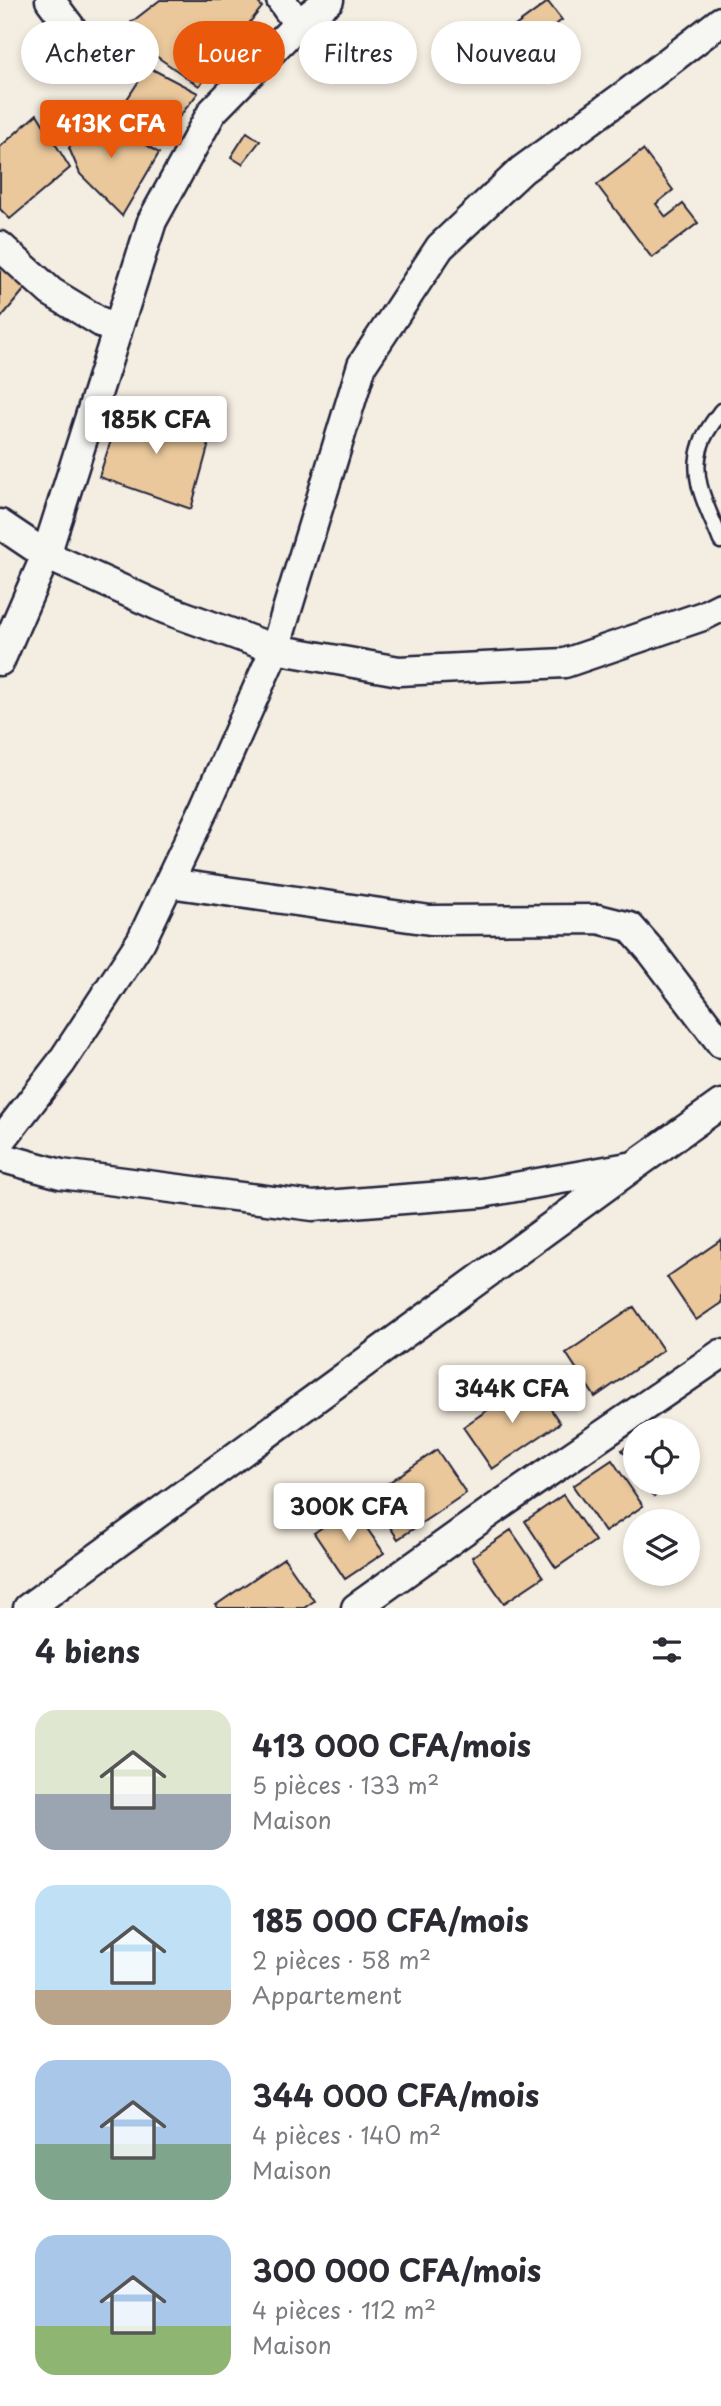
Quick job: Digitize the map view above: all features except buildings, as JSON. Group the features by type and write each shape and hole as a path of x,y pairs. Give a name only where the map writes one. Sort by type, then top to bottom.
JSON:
{"street":[{"path":"50,0 66,21"},
{"path":"281,0 298,24"},
{"path":"0,661 46,555 152,221 212,112 298,24 329,0"},
{"path":"0,1142 61,1063 141,941 169,883 275,649 362,365 440,247 522,170 721,21"},
{"path":"0,246 51,292 117,332"},
{"path":"0,524 46,555 165,609 275,649 399,671 565,663 703,616 721,607"},
{"path":"169,883 430,920 597,919 629,928 652,953 721,1043"},
{"path":"28,1608 721,1104"},
{"path":"0,1157 61,1174 313,1206 482,1193 634,1166"},
{"path":"356,1608 490,1511 721,1354"}],"lane":[{"path":"721,411 701,442 696,464 697,480 721,541"}]}
